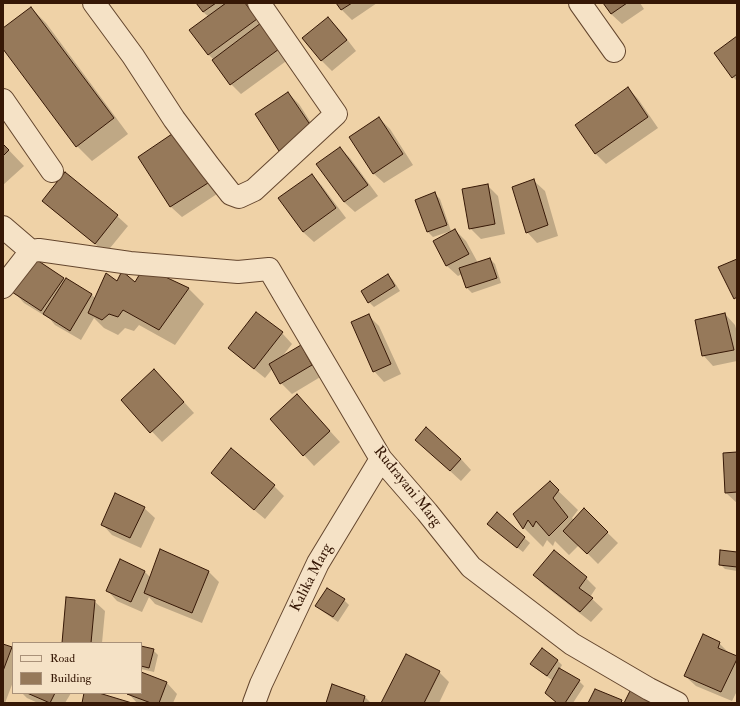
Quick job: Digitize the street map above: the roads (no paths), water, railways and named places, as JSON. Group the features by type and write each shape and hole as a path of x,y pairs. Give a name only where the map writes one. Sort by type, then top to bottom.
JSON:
{"street":[{"path":"94,3 133,56 174,119 209,166 231,194 239,197 254,190 336,114 259,3"},
{"path":"580,3 614,51"},
{"path":"3,100 52,171"},
{"path":"3,227 31,251 3,287"},
{"name":"Rudrayani Marg","path":"31,251 39,250 130,263 238,272 269,269 381,459 427,512 471,567 572,644 649,689 677,703"},
{"name":"Kalika Marg","path":"254,703 261,684 318,563 381,459"}]}
